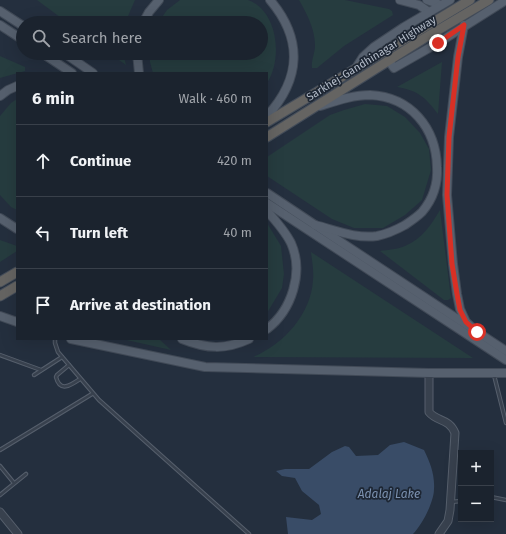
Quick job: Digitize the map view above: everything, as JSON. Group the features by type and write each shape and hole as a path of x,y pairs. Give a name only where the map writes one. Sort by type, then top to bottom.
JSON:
{"highway":[{"name":"Sarkhej-Gandhinagar Highway","path":"268,136 489,0"},
{"name":"Sarkhej-Gandhinagar Highway","path":"268,121 468,1"},
{"path":"0,282 16,273"},
{"path":"0,296 16,287"}],"main road":[{"path":"147,16 159,0"},
{"path":"268,115 279,103 287,87 292,73 294,56 289,30 281,13 270,0"},
{"path":"400,0 419,5 429,12"},
{"path":"427,0 441,5"},
{"path":"356,68 363,57 374,47 404,27 450,0"},
{"path":"389,61 394,68 438,43 464,25 506,0"},
{"path":"0,11 16,21"},
{"path":"0,25 16,35"},
{"path":"464,25 458,57 449,137 447,195 452,264 460,310 466,322 477,332"},
{"path":"52,60 70,72"},
{"path":"74,60 92,72"},
{"path":"137,60 139,72"},
{"path":"0,96 16,86"},
{"path":"312,109 362,95 378,96 395,100 414,112 430,132 434,143 437,164 436,184 432,198 421,213 399,228 388,233 366,237 315,226"},
{"path":"268,194 506,351"},
{"path":"268,205 506,360"},
{"path":"268,212 281,226 291,243 296,271 294,287 289,303 281,316 268,327"},
{"path":"0,218 16,228"},
{"path":"0,316 16,322"},
{"path":"76,340 205,367 429,373 506,373"},
{"path":"184,340 196,345 211,347 228,346 246,340"}],"street":[{"path":"419,5 427,0"},
{"path":"429,373 429,412 450,424 455,433 451,502 448,521 439,534"},
{"path":"0,512 18,534"}],"lane":[{"path":"55,340 56,348 62,357 92,394 249,534"},
{"path":"0,355 41,370"},
{"path":"34,375 62,357"},
{"path":"69,366 56,377 61,386 66,387 80,379"},
{"path":"493,373 506,423"},
{"path":"0,450 92,394"},
{"path":"0,466 14,483"},
{"path":"0,495 26,474"},
{"path":"494,498 506,500"},
{"path":"451,502 458,501"}],"green space":[{"path":"37,0 135,0 128,16 59,16"},
{"path":"180,0 248,0 258,6 267,16 163,16 167,10"},
{"path":"299,0 345,0 389,9 392,11 393,15 344,46 317,68 312,68 315,46 314,34 308,16"},
{"path":"268,18 275,37 275,61 268,81 268,72 153,72 150,60 268,60"},
{"path":"0,56 25,67 25,71 16,72 16,74 0,78"},
{"path":"119,60 125,60 126,65"},
{"path":"442,62 438,114 421,96 397,87"},
{"path":"16,100 16,210 11,207 0,195 0,116 11,103"},
{"path":"365,104 387,106 405,117 420,133 429,149 431,170 422,200 405,215 383,228 354,228 332,219 268,177 268,156 330,115"},
{"path":"440,210 451,298 448,300 444,300 380,251 402,247 416,240 429,226"},
{"path":"268,225 281,246 284,274 282,288 268,311"},
{"path":"0,240 16,246 16,252 0,262"},
{"path":"311,252 473,358 253,357 275,344 285,336 301,316 311,293 313,273"},
{"path":"126,340 160,340 171,350"}],"water":[{"name":"Adalaj Lake","path":"404,442 424,450 434,479 430,507 424,519 413,534 288,534 286,517 312,520 321,514 319,505 302,491 295,478 282,476 276,471 285,469 309,469 332,452 345,446 349,447 356,456 378,455 390,445"}],"route":[{"path":"438,43 464,25 459,45 449,137 447,195 452,264 460,310 466,322 477,332"}]}
